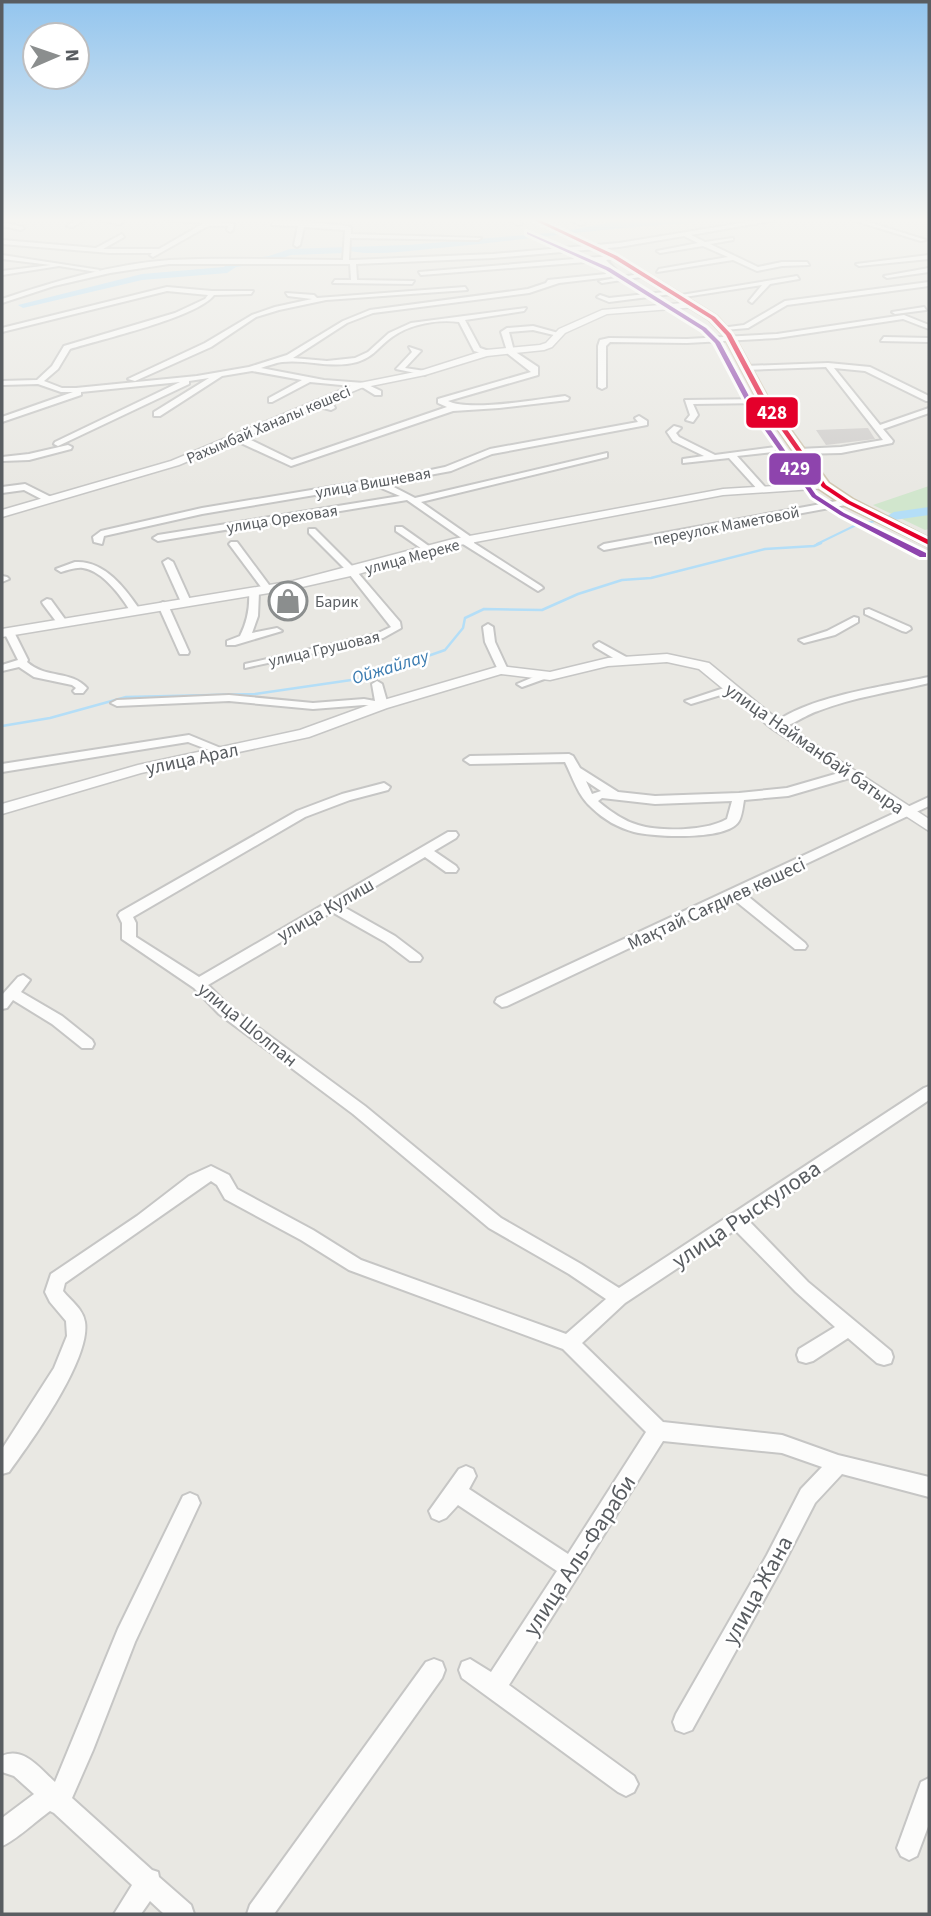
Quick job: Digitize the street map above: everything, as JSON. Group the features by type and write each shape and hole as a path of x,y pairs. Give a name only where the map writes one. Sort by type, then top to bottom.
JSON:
{"main road":[{"path":"700,309 724,328 762,398 824,486 848,502 929,544"}],"street":[{"path":"2,330 85,309"},
{"path":"53,349 67,348 187,309"},
{"path":"117,384 198,350 254,316 273,309"},
{"path":"2,383 39,382 61,390 80,389 192,378 250,369 298,353 345,322 372,311 385,309"},
{"path":"281,360 348,362 369,355 380,347 387,336 403,328 521,309"},
{"name":"Рахымбай Ханалы көшесі","path":"2,514 175,463 363,385 422,373 486,353 546,347 549,331 605,312 638,309"},
{"path":"724,328 746,327 775,309"},
{"path":"910,309 890,310 929,327"},
{"path":"602,387 603,342 730,339 812,332 828,327 904,317"},
{"path":"462,319 480,352 486,353"},
{"path":"462,415 441,401 535,373 535,369 511,352 505,332 507,330 533,328 549,331"},
{"path":"884,339 929,340"},
{"path":"39,382 55,367 67,348"},
{"path":"412,349 416,351 400,369 422,373"},
{"path":"799,452 841,450 889,441 828,365"},
{"path":"745,368 828,365 867,369 929,399"},
{"path":"250,369 308,380 363,385 378,393"},
{"path":"157,414 220,374"},
{"path":"58,444 192,378"},
{"path":"272,400 308,380"},
{"path":"2,420 80,389"},
{"path":"725,396 762,398"},
{"path":"234,438 246,441 284,461 295,462 453,408 565,398"},
{"path":"690,420 694,415 686,400 762,398"},
{"path":"315,403 331,408"},
{"path":"878,428 929,410"},
{"name":"улица Вишневая","path":"99,542 98,537 101,534 130,526 448,469 490,452 644,423 639,418"},
{"path":"677,428 671,432 676,439 713,457"},
{"path":"2,460 29,457 75,443 69,439"},
{"path":"686,461 773,449"},
{"name":"улица Ореховая","path":"158,538 409,500 604,455"},
{"path":"732,455 762,489"},
{"path":"376,483 409,500 538,588"},
{"name":"улица Мереке","path":"5,633 260,591 351,572 428,549 723,492 824,486"},
{"path":"2,491 25,487 50,500"},
{"name":"переулок Маметовой","path":"604,547 848,502"},
{"path":"399,529 428,549"},
{"name":"улица Грушовая","path":"248,666 394,631 396,624 312,531"},
{"path":"234,544 260,591 251,624 244,638"},
{"path":"168,562 186,602"},
{"path":"61,569 76,565 92,568 125,595 135,610"},
{"path":"47,602 62,622"},
{"path":"163,606 184,652"},
{"path":"869,612 906,629"},
{"path":"804,640 831,633 854,620"},
{"path":"232,643 272,632 252,631 251,624"},
{"path":"488,627 490,642 503,670 543,677"},
{"path":"5,633 23,660 11,666"},
{"path":"600,645 624,660"},
{"name":"улица Найманбай батыра","path":"624,660 683,659 704,666 776,726 929,826"},
{"path":"522,684 597,663 624,660"},
{"path":"11,666 42,678 76,682 82,688 79,691"},
{"name":"улица Арал","path":"2,809 138,769 304,734 382,705 503,670"},
{"path":"776,726 840,701 929,680"},
{"path":"117,703 229,698 313,706 364,702 382,705 377,684"},
{"path":"691,701 730,689"},
{"path":"2,768 189,738 199,739 222,751"},
{"path":"470,760 569,758 577,771 582,789 591,800 610,817 639,830 716,829 728,825 737,810 739,797"},
{"path":"577,771 617,795"},
{"path":"591,800 598,795 655,800 739,797 788,792 849,774"},
{"name":"улица Шолпан","path":"384,787 346,797 301,814 125,915 129,923 129,939 198,984 224,1010 359,1110 495,1223 619,1298"},
{"name":"Мақтай Сағдиев көшесі","path":"502,1002 909,813 929,801"},
{"name":"улица Кулиш","path":"198,984 452,835"},
{"path":"425,851 451,869"},
{"path":"736,894 800,946"},
{"path":"332,906 390,939 415,958"},
{"path":"23,981 7,998 57,1020 87,1044"},
{"name":"улица Рыскулова","path":"569,1343 619,1298 929,1092"},
{"path":"2,1465 48,1396 75,1341 76,1325 72,1313 54,1292 57,1279 211,1172 223,1180 231,1194 307,1235 355,1265 569,1343 658,1432 782,1444 838,1465 929,1487"},
{"path":"737,1220 773,1259 884,1357"},
{"path":"806,1355 850,1327"},
{"name":"улица Аль-Фараби","path":"497,1684 658,1432"},
{"name":"улица Жана","path":"684,1722 775,1562 808,1496 838,1465"},
{"path":"439,1511 461,1484 570,1568"},
{"path":"2,1834 19,1818 55,1800 82,1750 126,1637 190,1503"},
{"path":"259,1914 434,1670"},
{"path":"470,1670 497,1684 626,1784"},
{"path":"9,1764 19,1765 182,1914"},
{"path":"909,1848 929,1790"},
{"path":"126,1914 149,1881"}],"green space":[{"path":"929,486 929,529 925,530 873,505"}],"building":[{"path":"868,428 875,439 826,445 816,430"}],"waterway":[{"path":"894,516 929,511"},
{"name":"Ойжайлау","path":"817,544 854,526 875,521"},
{"name":"Ойжайлау","path":"2,726 50,718 126,697 255,694 365,678 445,650 463,628 465,618 484,609 542,610 578,594 622,580 651,578 765,549 814,546 821,543"}],"transit line":[{"name":"429","path":"673,309 704,329 717,342 753,409 814,496 842,514 923,555"},
{"name":"428","path":"699,309 713,318 728,334 764,401 824,486 848,502 929,543"}],"place":[{"name":"Барик","path":"288,601"}]}
